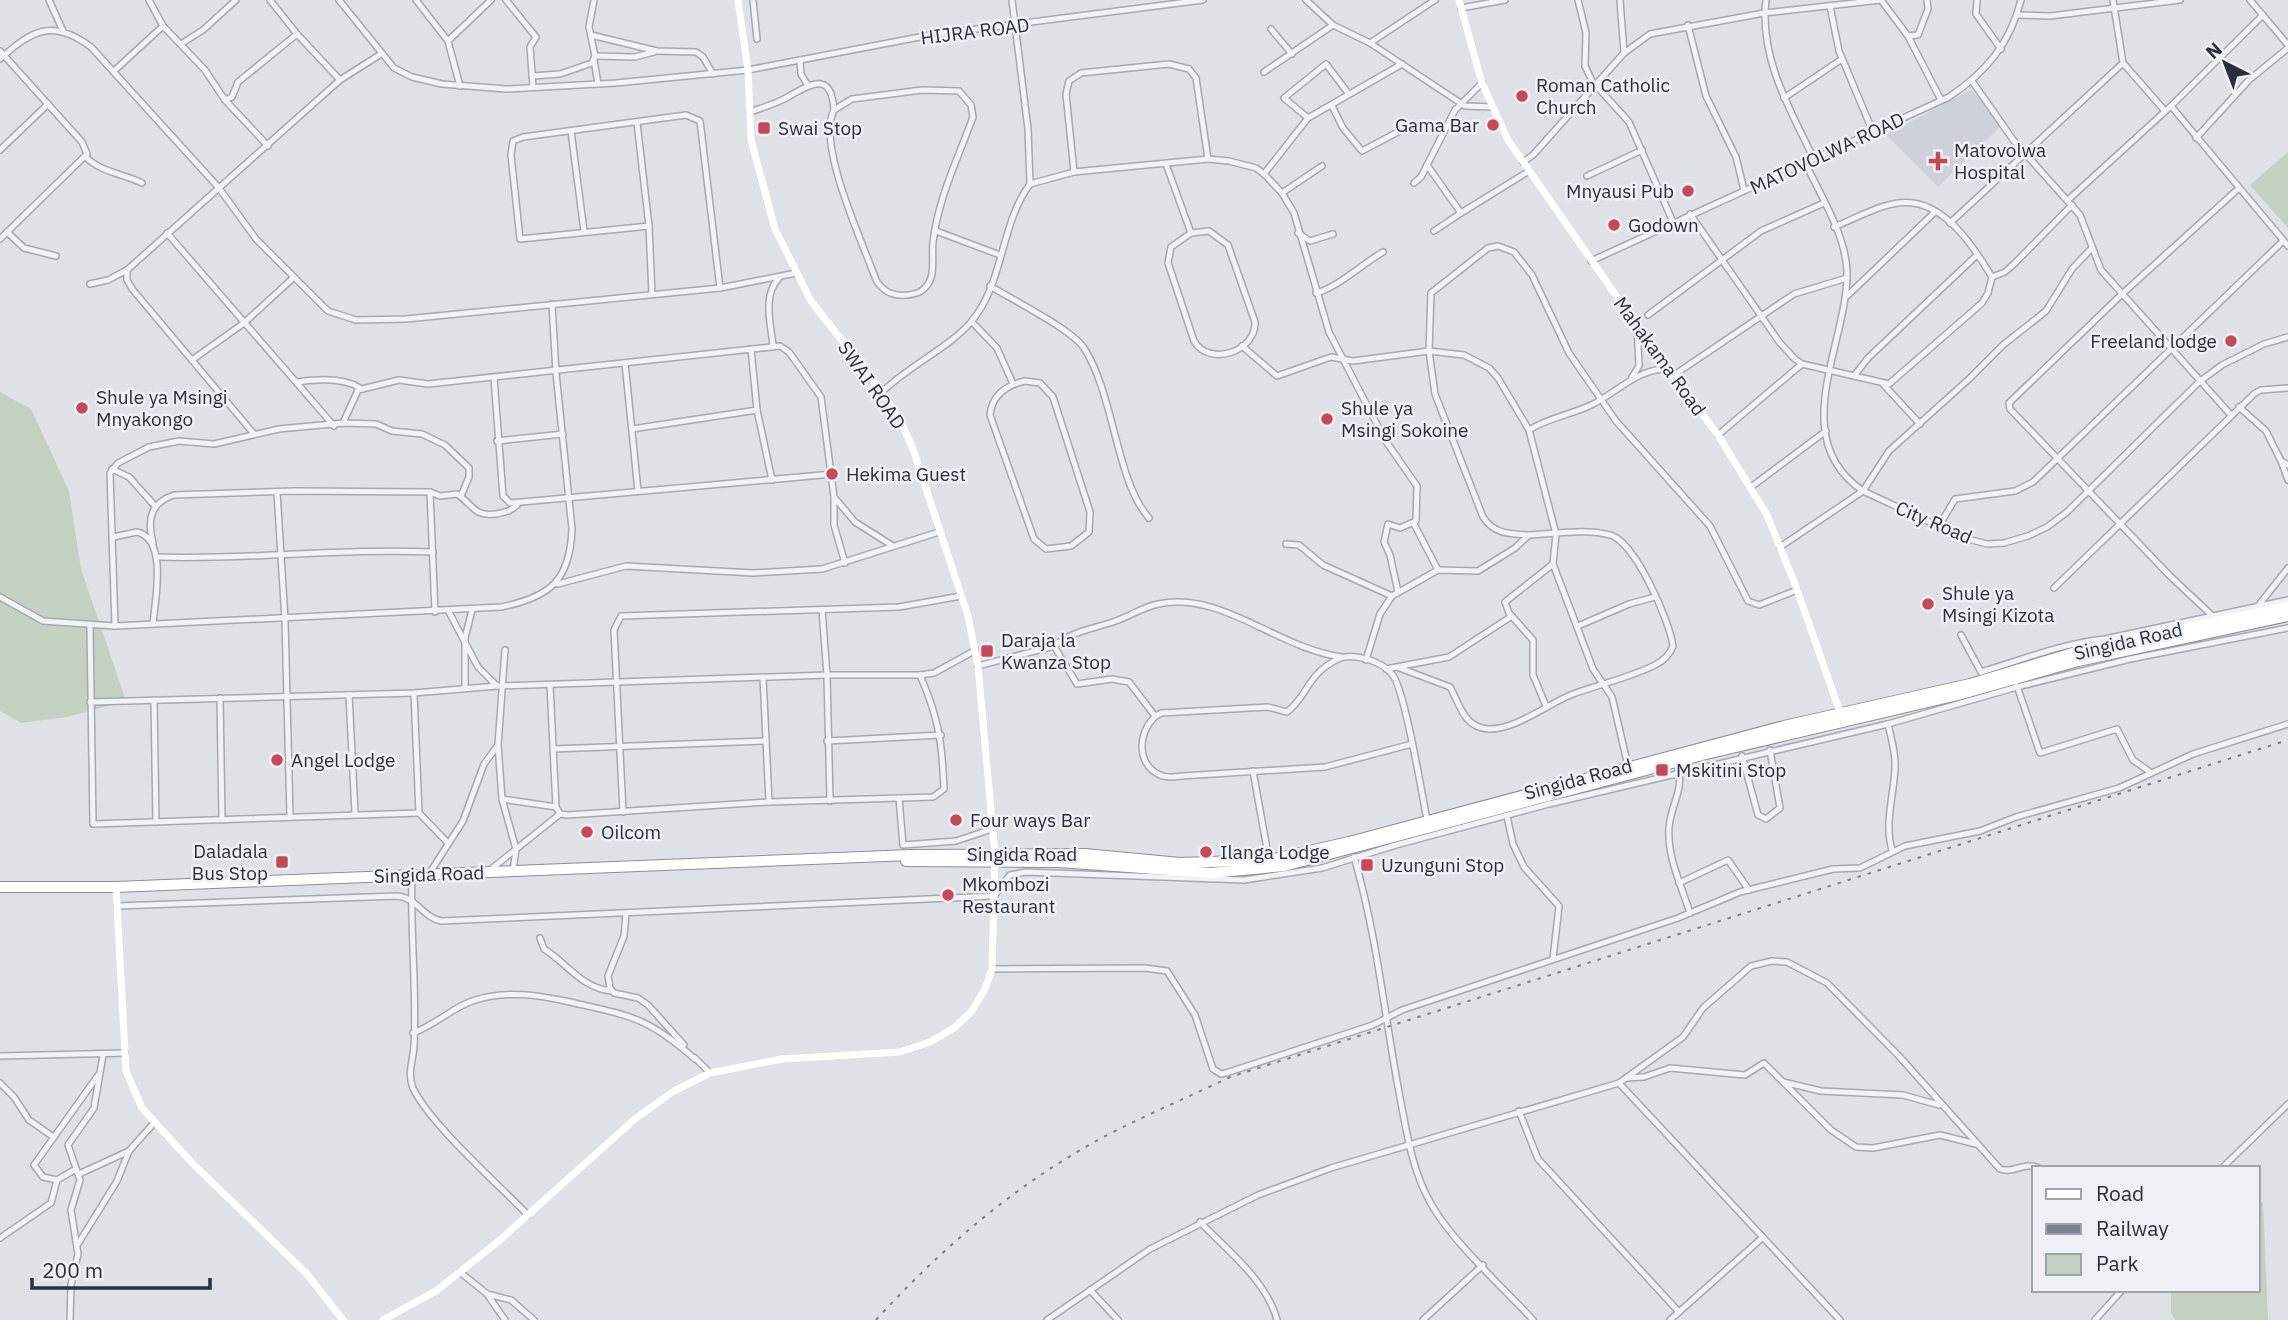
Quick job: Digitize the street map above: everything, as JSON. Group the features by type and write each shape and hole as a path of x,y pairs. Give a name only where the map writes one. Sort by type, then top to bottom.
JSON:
{"highway":[{"name":"Singida Road","path":"1888,708 1983,676 2076,652 2288,607"},
{"name":"Singida Road","path":"995,859 1085,854 1180,863 1269,860 1628,766 1841,718 2017,683 2078,661 2218,621 2288,617"},
{"name":"Singida Road","path":"0,887 116,887 859,857 995,859 1211,873 1249,872 1329,856 1679,768 1841,718"}],"street":[{"path":"48,0 63,31"},
{"path":"180,44 203,30 236,0"},
{"path":"270,0 340,80"},
{"name":"HIJRA ROAD","path":"340,0 394,68 412,76 460,86 533,87 598,84 748,70 930,35 1203,0"},
{"path":"415,0 448,41 460,86"},
{"path":"448,41 491,0"},
{"path":"506,0 536,37 530,47 533,87"},
{"path":"594,0 589,27 598,84"},
{"name":"SWAI ROAD","path":"738,0 748,70 751,140 775,229 811,301 882,392 913,449 976,650 995,859 992,969"},
{"path":"753,0 757,39"},
{"path":"882,392 971,322 990,286 1030,184 1028,129 1012,0"},
{"path":"1306,0 1334,25 1370,43 1460,103 1470,108 1492,107"},
{"path":"1370,43 1436,0"},
{"path":"1460,4 1506,0"},
{"path":"1578,0 1586,33 1585,66 1595,85 1623,112 1673,222"},
{"path":"1620,0 1624,53"},
{"path":"1766,0 1764,13 1774,71 1814,159"},
{"path":"1523,162 1533,155 1624,53 1650,34 1764,13 1881,0 1908,36 1941,100"},
{"path":"1908,36 1918,34 1922,29 1927,0"},
{"path":"1977,0 1976,14 2001,50"},
{"name":"MATOVOLWA ROAD","path":"1591,261 1941,100 1972,81 2001,50 2021,0"},
{"path":"1939,526 1955,499 2022,489 2285,244 2196,138 2123,63 2113,0"},
{"path":"2017,15 2050,16 2180,0"},
{"path":"2196,138 2249,80 2288,47 2250,0"},
{"path":"147,2 163,26 212,77 225,100 268,146"},
{"name":"Mahakama Road","path":"1460,4 1482,83 1508,140 1636,325 1718,435 1751,487 1797,590 1841,718"},
{"path":"1830,6 1842,59 1873,132"},
{"path":"49,29 53,14"},
{"path":"1992,277 2005,272 2070,202 2263,15"},
{"path":"1264,72 1334,25"},
{"path":"114,71 163,26"},
{"path":"1688,26 1706,96 1736,157 1744,190"},
{"path":"142,183 125,174 101,169 86,157 82,142 1,55 34,33 49,29 63,31 91,47 219,188 256,239 292,279 328,312 356,320 406,319 720,288 796,273"},
{"path":"1271,29 1292,54"},
{"path":"225,100 232,97 237,82 297,34"},
{"path":"591,34 655,51 696,52 703,57 713,74"},
{"path":"532,76 581,68 594,58 635,57 655,51"},
{"path":"90,284 108,280 127,270 340,80 381,54"},
{"path":"1784,98 1842,59"},
{"path":"800,60 801,74 807,84"},
{"path":"1950,223 2027,155 2123,63"},
{"path":"1074,172 1066,94 1069,81 1081,73 1169,64 1189,69 1196,78 1208,159"},
{"path":"1308,118 1284,98 1326,64 1348,93"},
{"path":"1264,174 1308,118 1332,106 1348,93 1387,76 1402,64"},
{"path":"1972,81 2014,141 2080,215 2101,270 2230,414"},
{"path":"1414,183 1427,165 1443,130 1460,103 1482,83"},
{"path":"750,112 784,99 807,84 822,84 828,89 834,110 828,127 831,156 880,287 893,295 904,296 927,288 933,272 936,231 942,200 973,117 966,96 959,91 947,90 879,94 852,99 834,110"},
{"path":"0,150 48,104"},
{"path":"1332,106 1343,128 1362,151 1413,124 1443,130"},
{"path":"649,226 584,231 523,241 518,236 511,155 513,141 686,115 700,121 720,288"},
{"path":"637,123 649,226 652,294"},
{"path":"571,131 584,231"},
{"path":"1587,176 1642,150"},
{"path":"0,239 86,157"},
{"path":"1030,184 1074,172 1208,159 1256,168 1264,174 1282,192 1294,213 1316,293 1342,359 1390,447 1417,486 1417,517 1414,524"},
{"name":"City Road","path":"1805,162 1843,248 1847,278 1846,297 1823,409 1826,431 1837,466 1850,483 1863,491 1964,538 1987,544 2004,543 2047,527 2088,491 2199,382 2244,352 2288,337"},
{"path":"1166,164 1191,233"},
{"path":"1427,165 1461,213"},
{"path":"1282,192 1322,166"},
{"path":"1434,231 1529,171"},
{"path":"2238,189 2121,295 2009,403 2010,409 2088,491 2120,521 2170,576 2218,621 2258,606 2288,600"},
{"path":"1690,214 1789,354 1802,364 1883,384 1895,381 1982,303 1989,293 1992,277 1950,223 1935,212 1912,202 1889,206 1834,227"},
{"path":"1648,314 1724,261 1761,231 1824,203"},
{"path":"1846,297 1935,212"},
{"path":"936,231 1000,255"},
{"path":"1209,231 1228,245 1255,322 1252,337 1242,346 1210,355 1201,351 1194,341 1168,263 1171,247 1191,233 1209,231"},
{"path":"7,232 24,248 56,256"},
{"path":"167,233 334,426"},
{"path":"1298,233 1310,242 1333,234"},
{"path":"1397,667 1450,687 1462,714 1478,727 1502,727 1546,706 1653,666 1672,650 1673,640 1655,597 1637,561 1617,537 1602,534 1501,533 1489,527 1483,517 1435,394 1429,351 1429,297 1434,288 1488,248 1506,247 1532,275 1564,346 1640,450 1702,516 1725,552 1748,601 1759,605 1797,590"},
{"path":"1780,547 1863,491 1885,455 2003,345 2046,311 2072,269 2091,249"},
{"path":"1316,293 1329,289 1359,265 1383,253"},
{"path":"1854,376 1868,358 1977,255"},
{"path":"127,270 129,283 254,434"},
{"path":"773,346 769,295 779,278"},
{"path":"1529,430 1601,400 1628,382 1656,370 1674,375 1794,294 1847,278"},
{"path":"192,360 244,323 292,279"},
{"path":"990,286 1064,331 1084,349 1097,377 1136,497 1149,518"},
{"path":"552,304 556,373 571,498 571,554 558,584"},
{"path":"971,322 997,348 1013,384"},
{"path":"1628,382 1639,366 1636,325"},
{"path":"297,382 314,379 340,381 360,388 399,380 428,384 556,373 773,346 789,352 821,397 833,474 834,525 845,564"},
{"path":"1242,346 1277,376 1328,358 1353,361 1429,351 1464,355 1489,368 1510,394 1529,430 1556,534 1553,564 1593,669 1612,697 1628,766"},
{"path":"751,349 757,410 772,480"},
{"path":"625,363 638,491"},
{"path":"1718,435 1802,364"},
{"path":"494,378 503,496 507,502 517,505 638,491 833,474"},
{"path":"1035,381 1053,397 1090,512 1089,532 1071,546 1046,549 1031,532 990,415 995,398 1013,384 1035,381"},
{"path":"1883,384 1920,424"},
{"path":"343,424 360,388"},
{"path":"2054,587 2230,414 2261,390 2288,388"},
{"path":"2239,407 2266,431 2288,480"},
{"path":"632,429 757,410"},
{"path":"112,469 149,447 184,440 214,444 279,429 376,424 393,431 422,434 445,445 469,468 469,477 461,496"},
{"path":"1751,487 1826,431"},
{"path":"497,441 563,434"},
{"path":"2281,461 2288,465"},
{"path":"112,469 129,477 155,506"},
{"path":"112,469 110,493 115,626"},
{"path":"277,492 285,620 290,817"},
{"path":"153,624 158,557 149,520 155,506 174,495 430,492 440,496 461,496"},
{"path":"430,492 435,612"},
{"path":"461,496 473,511 484,516 507,512 517,505"},
{"path":"834,496 855,522 893,546"},
{"path":"1395,594 1384,534 1388,524 1400,528 1414,524"},
{"path":"1414,524 1438,570"},
{"path":"113,537 137,532 153,543"},
{"path":"0,597 33,618 90,626 449,612 520,603 558,584 626,566 776,573 822,569 845,564 939,532"},
{"path":"1366,660 1380,614 1395,594 1438,570 1478,571 1515,548 1529,535"},
{"path":"1286,544 1298,545 1323,565 1395,594"},
{"path":"158,557 280,556 372,549 433,552"},
{"path":"1546,706 1533,675 1533,640 1506,608 1508,598 1553,564"},
{"path":"2258,606 2288,568"},
{"path":"622,812 614,630 621,616 900,607 961,596"},
{"path":"1578,626 1629,604 1655,597"},
{"path":"978,666 1054,646 1066,636 1115,622 1158,604 1184,602 1216,607 1302,649 1366,660 1386,669 1396,680 1427,820"},
{"path":"465,689 465,638 471,610"},
{"path":"822,610 827,675 830,801"},
{"path":"449,612 478,667 499,686"},
{"path":"1386,669 1450,657 1512,617"},
{"path":"90,626 93,824 355,813 419,813"},
{"path":"117,906 411,898 428,916 441,920 994,896 1010,875 1026,872 1244,880 1322,868 1679,768 1888,724 2017,683 2288,628"},
{"path":"1961,635 1983,676"},
{"path":"1054,646 1077,684 1112,680 1129,682 1155,716"},
{"path":"505,650 499,686 498,745 502,799 516,849 513,871"},
{"path":"90,702 414,693 499,686 763,677 920,676 934,673 976,650"},
{"path":"1344,657 1309,681 1287,712 1268,707 1161,713 1155,716 1144,728 1144,759 1152,771 1163,777 1325,767 1412,744"},
{"path":"502,799 558,810 622,812 769,802 933,797 944,789 941,735 936,712 920,676"},
{"path":"763,677 769,802"},
{"path":"2017,683 2040,753 2117,729 2133,760 2150,772"},
{"path":"550,685 558,810"},
{"path":"414,693 419,813 448,843"},
{"path":"349,695 355,813"},
{"path":"220,698 222,820"},
{"path":"154,700 156,822"},
{"path":"1888,724 1896,767 1890,796 1889,842 1892,850"},
{"path":"383,1320 418,1303 460,1272 636,1118 674,1091 710,1073 782,1059 900,1052 930,1042 954,1028 972,1011 992,969 1106,967 1167,971 1195,1016 1211,1065 1221,1074 1386,1019 1402,1010 1690,913 1749,890 1833,869 1860,868 1892,850 1980,831 2016,817 2119,788 2193,754 2288,724"},
{"path":"827,741 941,735"},
{"path":"553,749 766,741"},
{"path":"429,874 463,821 484,764 498,745"},
{"path":"1742,756 1758,815 1766,818 1780,808 1770,750"},
{"path":"1679,768 1681,786 1669,826 1671,859 1690,913"},
{"path":"1253,771 1269,860"},
{"path":"899,799 903,845 956,841 992,829"},
{"path":"487,872 558,810"},
{"path":"1507,816 1513,844 1520,860 1559,906 1553,959"},
{"path":"1354,858 1373,924 1386,1019 1409,1145 1421,1182 1435,1210 1534,1320"},
{"path":"1679,883 1728,860 1749,890"},
{"path":"412,875 415,984 410,1077 418,1098 528,1215"},
{"path":"116,887 126,1071 142,1108 306,1273 343,1320"},
{"path":"612,991 608,976 624,936 626,914"},
{"path":"540,938 544,949 555,954 587,984 648,1005 695,1059"},
{"path":"1046,1320 1134,1259 1200,1222 1293,1181 1619,1083 1683,1037 1703,1008 1758,963 1778,960 1795,964 1827,983 1898,1055 2003,1171 2028,1164 2034,1166"},
{"path":"413,1033 478,999 504,995 541,995 625,1013 664,1033 710,1073"},
{"path":"0,1056 125,1053"},
{"path":"70,1320 78,1244 71,1210 80,1183 68,1145 94,1108 103,1055"},
{"path":"1626,1078 1644,1077 1670,1068 1745,1075 1764,1063 1831,1130 1856,1147 1874,1148 1940,1135 1977,1145"},
{"path":"100,1072 34,1164 43,1177 57,1180 129,1151"},
{"path":"1783,1082 1821,1091 1911,1097 1943,1106"},
{"path":"0,1083 14,1097 29,1120 52,1136"},
{"path":"1619,1083 1746,1216 1762,1238 1840,1320"},
{"path":"2224,1166 2288,1104"},
{"path":"1519,1111 1538,1159 1679,1312"},
{"path":"78,1244 117,1181 129,1151 154,1123"},
{"path":"0,1238 51,1203 57,1180"},
{"path":"1200,1222 1260,1287 1273,1307 1277,1320"},
{"path":"1670,1320 1762,1238"},
{"path":"1423,1320 1483,1265"},
{"path":"460,1272 487,1294 505,1320"},
{"path":"1090,1290 1118,1320"},
{"path":"2095,1320 2119,1292"},
{"path":"487,1294 511,1300 534,1320"}],"shaded area":[{"name":"Matovolwa Hospital","path":"1970,90 1987,106 2000,127 1938,187 1886,135"}],"green space":[{"path":"2288,152 2288,228 2250,185"},
{"path":"0,392 31,409 69,491 81,569 126,701 67,717 21,723 0,711"},
{"path":"2260,1202 2263,1202 2268,1320 2175,1320 2171,1312 2171,1292 2260,1292"}],"railway":[{"path":"876,1320 959,1238 1052,1168 1119,1129 1230,1077 2288,740"}],"place":[{"name":"Roman Catholic Church","path":"1522,96"},
{"name":"Gama Bar","path":"1493,125"},
{"name":"Swai Stop","path":"764,128"},
{"name":"Matovolwa Hospital","path":"1938,161"},
{"name":"Mnyausi Pub","path":"1688,191"},
{"name":"Godown","path":"1614,225"},
{"name":"Freeland lodge","path":"2231,341"},
{"name":"Shule ya Msingi Mnyakongo","path":"82,408"},
{"name":"Shule ya Msingi Sokoine","path":"1327,419"},
{"name":"Hekima Guest","path":"832,474"},
{"name":"Shule ya Msingi Kizota","path":"1928,604"},
{"name":"Daraja la Kwanza Stop","path":"987,651"},
{"name":"Angel Lodge","path":"277,760"},
{"name":"Mskitini Stop","path":"1662,770"},
{"name":"Four ways Bar","path":"956,820"},
{"name":"Oilcom","path":"587,832"},
{"name":"Ilanga Lodge","path":"1206,852"},
{"name":"Daladala Bus Stop","path":"282,862"},
{"name":"Uzunguni Stop","path":"1367,865"},
{"name":"Mkombozi Restaurant","path":"948,895"}]}
